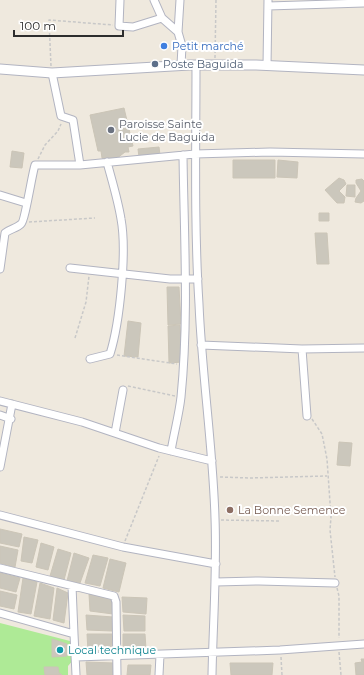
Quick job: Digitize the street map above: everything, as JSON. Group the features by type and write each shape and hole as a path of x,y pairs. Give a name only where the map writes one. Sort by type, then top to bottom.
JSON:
{"street":[{"path":"120,0 119,26 133,27 162,18"},
{"path":"153,0 162,18 178,32"},
{"path":"180,0 178,32 182,46 181,66"},
{"path":"267,66 268,3 364,3"},
{"path":"196,65 198,279 201,345 214,477 216,520 216,582 212,675"},
{"path":"0,69 52,73 215,65 364,70"},
{"path":"52,73 61,116 73,120 80,165"},
{"path":"0,269 5,233 22,223 35,165 80,165 196,154 270,152 364,154"},
{"path":"171,451 181,398 183,365 185,279 183,155"},
{"path":"90,359 110,354 116,332 122,273 122,219 107,162"},
{"path":"0,195 26,203"},
{"path":"70,268 198,279"},
{"path":"201,345 302,349 364,348"},
{"path":"302,349 307,416"},
{"path":"115,433 123,390"},
{"path":"0,401 115,433 159,448 212,461"},
{"path":"0,467 11,418 12,404"},
{"path":"0,415 11,418"},
{"path":"0,515 123,547 216,564"},
{"path":"0,568 114,596 116,602 117,675"},
{"path":"216,582 335,583"},
{"path":"72,586 76,675"},
{"path":"0,613 74,634"},
{"path":"76,657 280,650 364,644"},
{"path":"159,675 160,655"}],"path":[{"path":"215,65 216,0"},
{"path":"52,73 49,20 119,26"},
{"path":"35,165 45,145 58,131"},
{"path":"22,223 94,218"},
{"path":"75,338 86,302 89,270"},
{"path":"110,354 183,365"},
{"path":"123,390 126,386 130,386 181,398"},
{"path":"307,416 313,419 322,434 327,459 327,476 332,517 330,530 335,583 339,596 339,627"},
{"path":"123,547 159,456 159,448"},
{"path":"214,477 249,478 327,476"},
{"path":"216,520 280,521"},
{"path":"280,650 282,675"}],"green space":[{"path":"0,623 70,641 74,659 68,666 68,675 0,675"}],"building":[{"name":"Paroisse Sainte Lucie de Baguida","path":"124,108 133,146 128,147 129,152 125,152 116,159 102,158 101,151 98,151 90,115"},
{"path":"159,147 160,155 139,157 138,149"},
{"path":"12,151 24,153 22,168 10,167"},
{"path":"233,160 275,160 275,178 233,178"},
{"path":"278,160 298,162 297,178 277,177"},
{"path":"339,178 344,180 346,184 339,191 345,197 344,203 337,203 325,190"},
{"path":"362,179 364,181 364,201 361,203 355,202 361,191 356,183 356,180"},
{"path":"347,185 355,185 355,197 346,196"},
{"path":"319,213 329,213 329,221 319,221"},
{"path":"315,233 327,233 329,264 317,264"},
{"path":"167,287 179,287 181,324 168,325"},
{"path":"128,321 141,323 138,357 124,356"},
{"path":"180,325 182,362 169,363 168,326"},
{"path":"339,442 352,443 350,466 337,465"},
{"path":"0,529 22,534 19,547 0,543"},
{"path":"24,537 38,540 32,563 21,561"},
{"path":"41,543 54,547 48,570 36,567"},
{"path":"0,546 18,550 15,567 0,563"},
{"path":"58,549 71,553 64,580 50,576"},
{"path":"74,553 89,558 80,583 67,581"},
{"path":"93,555 108,558 100,586 85,583"},
{"path":"110,559 126,563 119,592 103,588"},
{"path":"0,573 20,578 16,592 0,588"},
{"path":"23,578 37,582 31,614 18,612"},
{"path":"40,583 54,588 50,619 34,616"},
{"path":"57,588 68,593 64,623 53,620"},
{"path":"0,591 17,595 14,609 0,606"},
{"path":"89,594 112,599 113,614 90,611"},
{"path":"122,597 147,598 146,614 123,612"},
{"path":"86,615 113,617 112,631 87,630"},
{"path":"123,615 145,616 145,631 124,631"},
{"path":"87,634 112,634 111,651 88,651"},
{"path":"123,634 145,634 146,649 123,651"},
{"name":"Local technique","path":"52,639 67,644 67,656 52,657"},
{"path":"361,659 364,659 364,675 356,675 355,663 362,662"},
{"path":"86,662 114,663 113,675 87,675"},
{"path":"230,663 273,663 272,675 231,675"},
{"path":"128,665 151,665 150,675 127,675"},
{"path":"44,667 58,667 59,673 62,675 45,675"}],"place":[{"name":"Petit marché","path":"164,46"},
{"name":"Poste Baguida","path":"155,64"},
{"name":"Paroisse Sainte Lucie de Baguida","path":"111,130"},
{"name":"La Bonne Semence","path":"230,510"},
{"name":"Local technique","path":"60,650"}]}
